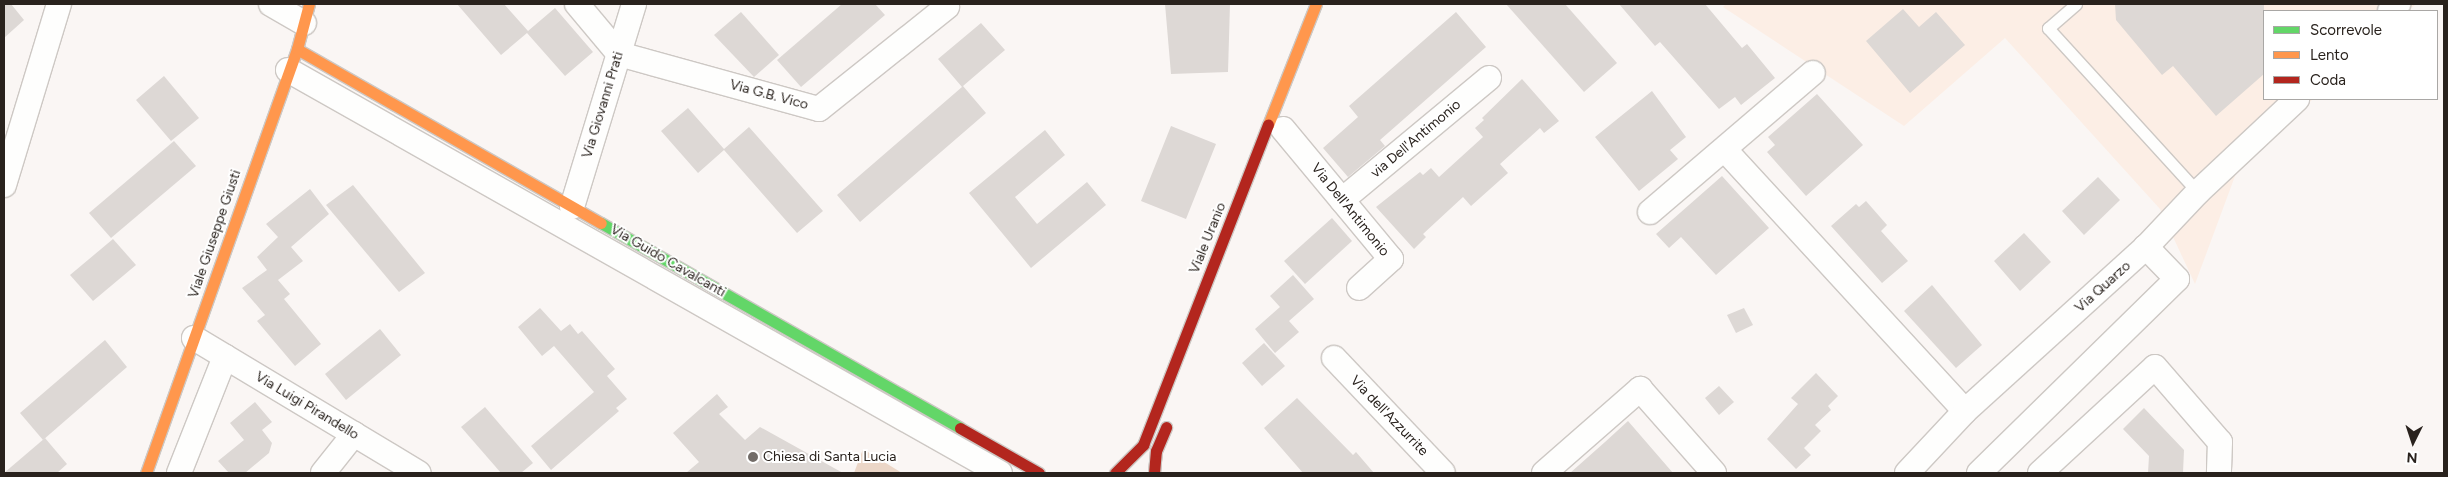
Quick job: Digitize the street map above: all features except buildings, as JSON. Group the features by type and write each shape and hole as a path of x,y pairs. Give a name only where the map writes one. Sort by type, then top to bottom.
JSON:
{"street":[{"path":"4,185 59,4"},
{"path":"271,4 306,13"},
{"path":"577,4 619,54"},
{"name":"Via Giovanni Prati","path":"572,207 634,4"},
{"name":"Viale Uranio","path":"1115,473 1130,462 1143,445 1316,4"},
{"name":"Via G.B. Vico","path":"619,54 819,109 942,5"},
{"name":"Viale Giuseppe Giusti","path":"146,473 293,60 306,13"},
{"name":"Via Guido Cavalcanti","path":"293,60 572,207 1039,473"},
{"name":"Via Guido Cavalcanti","path":"293,60 1000,473"},
{"path":"1650,212 1726,151 1813,73"},
{"name":"via Dell'Antimonio","path":"1342,200 1489,78"},
{"name":"Via Quarzo","path":"1907,473 1965,411 2146,248 2198,192 2296,100"},
{"name":"Via Dell'Antimonio","path":"1282,132 1391,259 1360,288"},
{"path":"1726,151 1965,411"},
{"path":"1979,473 2177,279 2146,248"},
{"name":"Via Luigi Pirandello","path":"194,338 419,473"},
{"path":"179,473 225,357"},
{"name":"Via dell'Azzurrite","path":"1334,358 1443,473"},
{"path":"2040,473 2155,367 2220,442 2219,473"},
{"path":"1544,473 1640,389 1714,473"},
{"path":"1154,473 1156,451 1170,414"},
{"path":"323,473 354,434"}],"lane":[{"path":"2076,4 2048,28 2198,192"}],"shaded area":[{"path":"1726,4 2416,4 2409,10 2263,10 2263,100 2312,100 2238,168 2195,284 2160,209 2005,38 1904,126 1723,7"},
{"path":"863,449 902,473 854,473"}],"traffic: fast":[{"path":"601,223 960,428"}],"traffic: slow":[{"path":"146,473 297,49 309,4"},
{"path":"1268,125 1316,4"},
{"path":"297,49 601,223"}],"traffic: jam":[{"path":"1115,473 1143,445 1268,125"},
{"path":"1154,473 1156,451 1166,427"},
{"path":"960,428 1039,473"}],"place":[{"name":"Chiesa di Santa Lucia","path":"753,457"}]}
